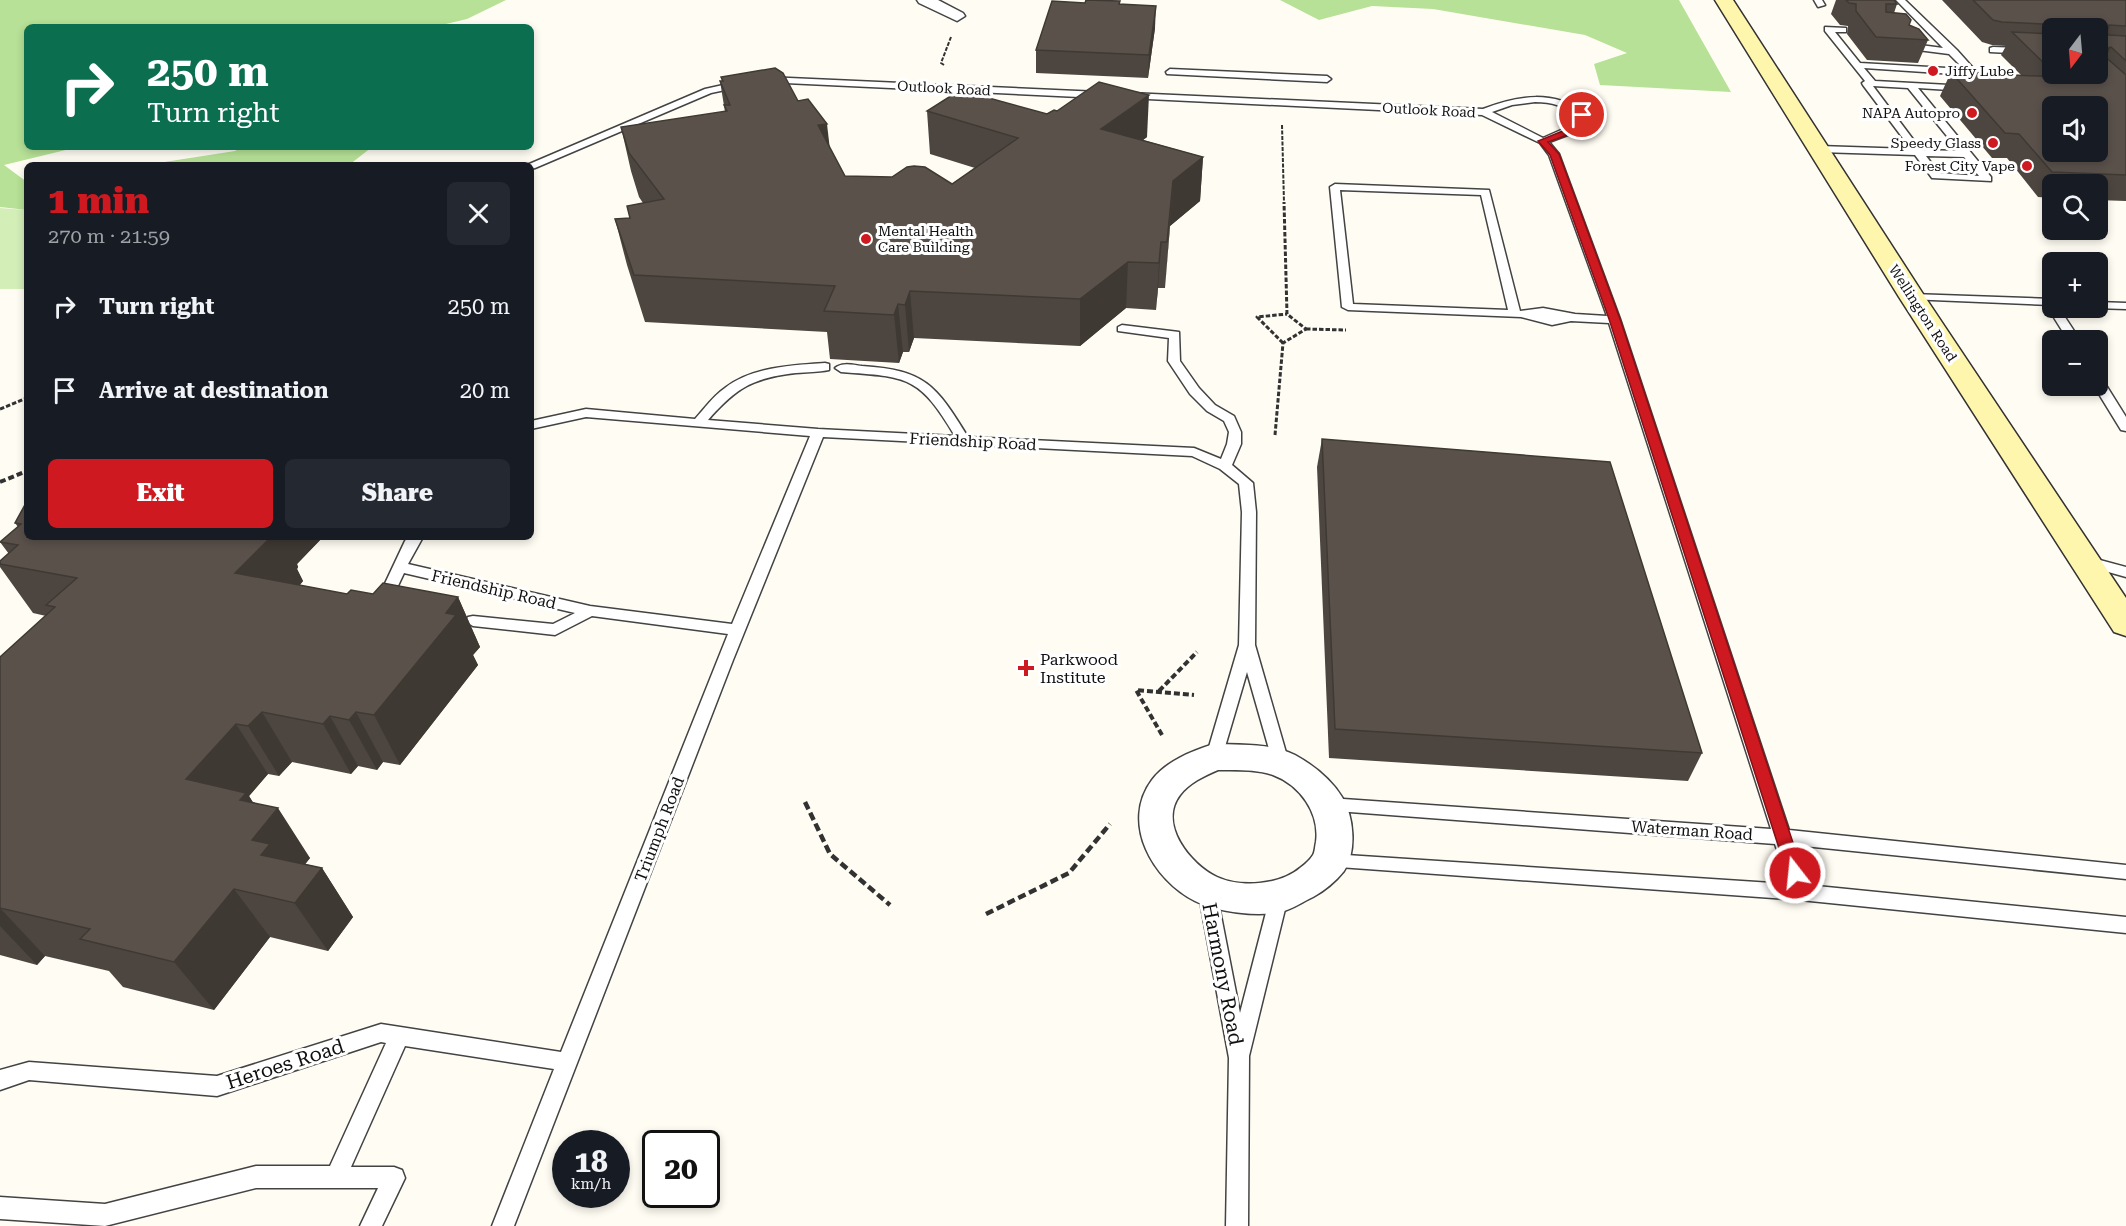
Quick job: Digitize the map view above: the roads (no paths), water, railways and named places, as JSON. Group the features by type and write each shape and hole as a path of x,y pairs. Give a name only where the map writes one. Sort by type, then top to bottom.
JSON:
{"main road":[{"name":"Wellington Road","path":"1724,0 1912,297 2126,624"}],"street":[{"path":"925,0 957,16"},
{"path":"1214,758 1249,758 1281,763 1309,781 1329,805 1335,831 1330,861 1310,881 1279,897 1243,898 1207,890 1179,868 1160,844 1155,816 1164,789 1184,771 1214,758"}],"lane":[{"path":"1900,0 1954,52 1987,89 1911,85 1872,83 1866,83 1936,176 1987,179 1911,85"},
{"path":"1843,30 1828,29 1872,83"},
{"path":"1914,33 1935,34"},
{"path":"1843,48 1858,48"},
{"path":"1908,50 1933,54 1935,51 1954,52"},
{"path":"1994,50 2042,52"},
{"path":"1859,67 1972,72"},
{"path":"1859,67 1910,71 1912,69"},
{"path":"1170,72 1327,79"},
{"path":"1245,75 1248,102"},
{"name":"Outlook Road","path":"534,165 708,91 763,80 1106,95"},
{"name":"Outlook Road","path":"1118,96 1484,112 1543,141"},
{"path":"1484,112 1506,103 1525,99 1545,99 1574,109 1582,115 1584,123 1578,128 1543,141 1554,154 1614,319 1800,891"},
{"path":"1819,150 1967,154"},
{"path":"1519,314 1485,192 1335,188 1348,307 1519,314 1536,310 1559,312 1569,317 1614,319"},
{"path":"1912,297 2042,304"},
{"path":"2108,305 2126,306"},
{"path":"1122,329 1176,335 1174,361 1194,391 1211,408 1229,418 1235,432 1234,444 1225,466"},
{"path":"699,422 735,386 768,374 801,368 825,367"},
{"path":"841,368 900,375 920,382 935,395 963,440"},
{"path":"2107,396 2126,427"},
{"name":"Friendship Road","path":"534,424 586,413 818,433 1194,452 1225,466 1246,483 1249,512 1247,645 1214,758"},
{"name":"Triumph Road","path":"503,1226 737,630 818,433"},
{"path":"412,604 388,591 413,540"},
{"path":"2085,561 2126,572"},
{"name":"Friendship Road","path":"399,567 590,611 737,630"},
{"name":"Friendship Road","path":"473,621 555,630 590,611"},
{"name":"Friendship Road","path":"1247,645 1281,763"},
{"name":"Waterman Road","path":"1329,805 1784,837 2126,872"},
{"path":"1330,861 1800,891 2126,925"},
{"name":"Harmony Road","path":"1207,890 1239,1058 1237,1226"},
{"name":"Harmony Road","path":"1239,1058 1279,897"},
{"name":"Heroes Road","path":"0,1080 29,1071 218,1086 381,1033 568,1062"},
{"path":"336,1177 399,1036"},
{"path":"0,1208 105,1215 256,1178 394,1178 371,1226"}],"place":[{"name":"Jiffy Lube","path":"1933,71"},
{"name":"NAPA Autopro","path":"1972,113"},
{"name":"Speedy Glass","path":"1993,143"},
{"name":"Forest City Vape","path":"2027,166"},
{"name":"Mental Health Care Building","path":"866,239"},
{"name":"Parkwood Institute","path":"1026,668"}]}
